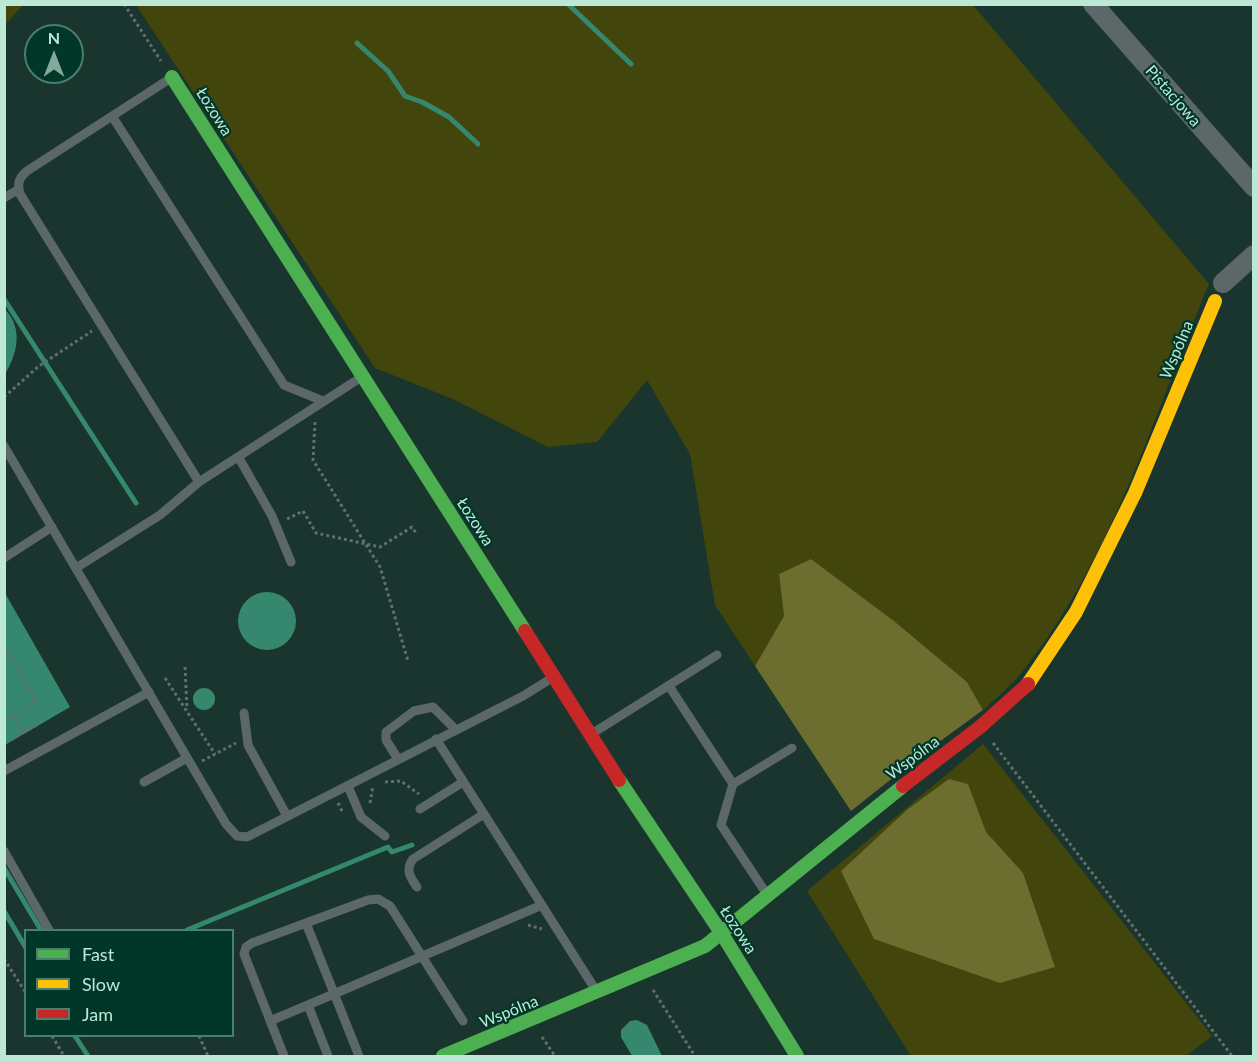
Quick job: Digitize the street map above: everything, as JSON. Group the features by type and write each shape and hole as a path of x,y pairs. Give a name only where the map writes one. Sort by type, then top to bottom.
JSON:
{"street":[{"name":"Pistacjowa","path":"1093,4 1254,187"},
{"name":"Łozowa","path":"172,77 554,677 722,934 797,1056"},
{"path":"1219,292 1254,255"},
{"name":"Wspólna","path":"443,1056 598,993 705,946 854,823 980,727 1030,682 1076,612 1135,493 1219,292"}],"lane":[{"path":"172,77 27,171 20,177 19,189 199,483"},
{"path":"112,116 284,385 320,403"},
{"path":"4,198 19,189"},
{"path":"76,568 160,515 199,483 363,376"},
{"path":"4,446 226,824 237,837 247,837 455,729 524,696 554,677"},
{"path":"239,458 275,525 291,562"},
{"path":"4,558 52,527"},
{"path":"591,734 717,655"},
{"path":"669,686 733,784"},
{"path":"4,771 149,692"},
{"path":"398,759 386,740 386,732 414,711 433,707 455,729"},
{"path":"244,713 248,745 287,816"},
{"path":"436,739 598,993"},
{"path":"768,895 721,825 733,784 792,748"},
{"path":"144,782 187,758"},
{"path":"420,809 463,782"},
{"path":"348,786 361,817 385,836"},
{"path":"417,887 409,874 408,866 413,859 484,814"},
{"path":"4,851 48,929"},
{"path":"284,1056 244,954 246,947 378,898 390,906 463,1021"},
{"path":"270,1021 542,905"},
{"path":"306,923 359,1056"},
{"path":"308,1005 328,1056"}],"path":[{"path":"124,4 172,77"},
{"path":"4,397 39,366 101,325"},
{"path":"320,403 313,460 380,567 408,661"},
{"path":"275,525 303,510 316,533 365,544 380,547 412,527 416,533"},
{"path":"4,646 37,702 4,721"},
{"path":"184,667 188,711"},
{"path":"165,678 215,754"},
{"path":"14,716 24,732"},
{"path":"10,740 37,725"},
{"path":"980,727 1232,1056"},
{"path":"193,767 247,738"},
{"path":"372,827 370,803 377,779"},
{"path":"383,782 401,781 418,794 427,789"},
{"path":"522,926 536,926 548,935"},
{"path":"4,959 24,990"},
{"path":"648,971 657,999 695,1056"},
{"path":"53,1037 64,1056"},
{"path":"199,1037 208,1056"}],"shaded area":[{"path":"4,5 23,5 5,25"},
{"path":"136,5 973,5 1209,284 1129,485 1081,582 1054,629 1018,677 983,710 967,682 894,621 811,559 779,574 784,616 755,666 715,605 690,454 647,380 597,442 548,447 455,400 375,368"},
{"path":"5,309 14,324 17,341 13,358 5,374"},
{"path":"811,559 894,621 967,682 983,710 851,811 755,666 784,616 779,574"},
{"path":"267,592 278,594 291,605 296,621 294,632 283,645 267,650 256,648 243,637 238,621 240,610 251,597"},
{"path":"5,593 70,707 4,745"},
{"path":"200,688 208,688 215,695 215,703 208,710 200,710 193,703 193,695"},
{"path":"983,744 1212,1036 1186,1056 911,1056 807,891"},
{"path":"949,779 968,784 986,832 1023,873 1055,967 1000,983 874,939 841,871 908,809"},
{"path":"637,1020 647,1025 662,1056 632,1056 621,1037 621,1030 630,1021"}],"waterway":[{"path":"568,4 631,64"},
{"path":"357,43 388,71 405,96 422,102 449,117 478,144"},
{"path":"4,299 136,503"},
{"path":"189,929 388,847 392,852 412,845"},
{"path":"4,868 40,929"},
{"path":"4,911 24,945"},
{"path":"76,1037 88,1056"}],"traffic: fast":[{"path":"172,77 525,631"},
{"path":"619,780 722,934 797,1056"},
{"path":"443,1056 705,946 903,786"}],"traffic: slow":[{"path":"1028,684 1076,612 1135,493 1215,301"}],"traffic: jam":[{"path":"525,631 619,780"},
{"path":"903,786 980,727 1028,684"}]}
